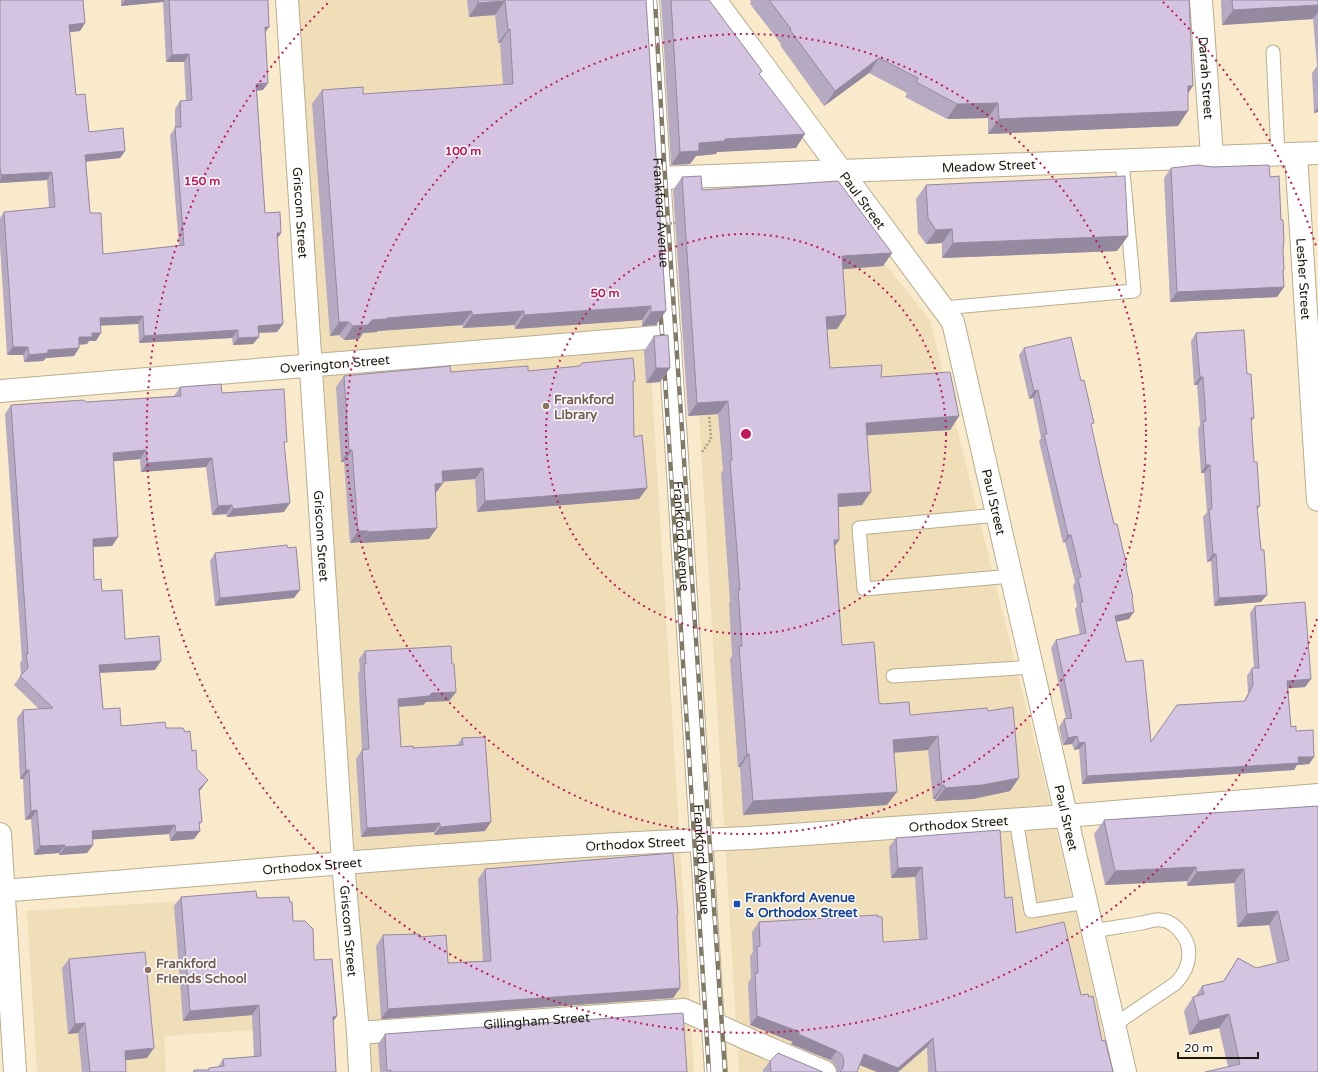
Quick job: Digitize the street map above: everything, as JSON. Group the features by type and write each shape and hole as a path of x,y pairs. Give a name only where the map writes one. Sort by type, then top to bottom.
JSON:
{"street":[{"name":"Griscom Street","path":"287,0 343,863 360,1072"},
{"name":"Frankford Avenue","path":"648,0 716,1072"},
{"name":"Paul Street","path":"715,0 953,322 1125,1072"},
{"name":"Darrah Street","path":"1201,0 1212,156"},
{"name":"Meadow Street","path":"659,178 1318,153"},
{"name":"Lesher Street","path":"1287,154 1318,500"},
{"name":"Overington Street","path":"0,391 311,364 670,336"},
{"name":"Orthodox Street","path":"2,890 343,863 630,843 756,838 1016,820 1318,795"},
{"path":"0,834 2,890 15,1072"},
{"name":"Gillingham Street","path":"358,1033 684,1010 825,1072"}],"lane":[{"path":"1273,52 1287,154"},
{"path":"943,308 1134,291 1122,160"},
{"path":"997,515 859,528 864,589 1012,576"},
{"path":"893,676 1033,667"},
{"path":"1016,820 1031,911 1086,902"},
{"path":"1093,931 1161,920 1172,924 1180,931 1186,941 1189,952 1188,964 1184,974 1176,983 1114,1025"}],"path":[{"path":"653,225 684,222"},
{"path":"709,407 711,439"}],"shaded area":[{"path":"298,0 628,0 694,1072 366,1072"},
{"path":"827,192 930,320 1049,799 1113,1072 739,1072 686,199"},
{"name":"Frankford Friends School","path":"261,896 269,1029 164,1036 166,1072 37,1072 27,911"}],"building":[{"path":"0,0 83,0 85,23 69,25 76,95 85,94 89,132 123,128 125,151 85,155 90,213 101,213 103,254 184,245 175,127 181,127 180,101 192,100 189,54 172,55 169,0 268,0 269,27 265,27 268,83 256,84 265,213 280,212 281,233 277,233 283,324 258,326 259,337 238,338 238,330 144,336 143,316 100,318 101,333 92,333 92,337 79,337 79,348 48,350 48,353 29,355 28,347 13,347 4,212 55,207 52,172 1,175"},
{"path":"478,0 646,0 666,311 651,312 651,306 524,315 524,311 472,315 472,311 372,320 368,325 353,326 349,322 339,322 322,90 363,87 363,94 513,84 510,29 508,30 505,1 478,3"},
{"path":"671,0 709,0 762,71 759,74 805,134 725,139 725,141 699,143 699,151 680,152"},
{"path":"769,0 1189,0 1193,86 1188,86 1188,111 999,119 998,103 957,104 916,82 918,78 879,58 835,91"},
{"path":"1232,0 1318,0 1318,5 1233,10"},
{"path":"1198,165 1212,167 1269,165 1270,177 1279,176 1281,220 1283,220 1284,240 1284,287 1177,292 1171,168"},
{"path":"701,176 702,190 838,181 892,253 842,256 846,315 826,317 830,368 882,365 881,377 950,372 959,416 866,423 871,492 838,494 839,540 834,540 842,645 874,642 879,703 909,702 910,715 987,708 988,711 1013,707 1019,778 982,785 945,788 944,785 942,786 938,736 893,740 897,792 753,801 749,754 747,754 739,646 742,646 738,590 740,590 730,460 732,460 728,401 697,403 682,177"},
{"path":"1125,176 1128,236 953,243 952,229 936,230 928,218 926,185"},
{"path":"1244,330 1247,374 1251,374 1254,418 1251,418 1254,462 1257,462 1260,506 1257,506 1261,550 1264,550 1267,595 1219,598 1216,554 1213,554 1209,509 1212,509 1210,465 1206,465 1203,421 1206,421 1203,377 1200,377 1196,333"},
{"path":"668,335 670,368 656,368 654,336"},
{"path":"1071,337 1081,381 1084,380 1094,423 1091,424 1102,474 1114,524 1117,524 1133,598 1134,612 1115,616 1126,662 1143,660 1151,742 1177,705 1245,701 1253,685 1252,668 1259,668 1255,606 1305,602 1311,679 1287,681 1291,727 1296,726 1296,731 1313,730 1314,757 1298,757 1299,763 1087,776 1085,742 1079,743 1077,736 1068,738 1064,719 1072,718 1056,640 1086,633 1080,602 1083,602 1078,578 1081,577 1071,535 1068,535 1044,434 1047,434 1038,390 1034,391 1024,348"},
{"path":"633,358 635,381 633,381 634,437 642,435 647,488 485,501 483,468 442,471 443,483 435,484 437,528 368,532 358,531 352,450 349,450 344,376 450,366 451,372 528,366 528,371 580,366 582,363"},
{"path":"221,384 222,393 284,389 287,442 284,442 290,503 233,509 232,505 218,506 212,458 147,463 146,450 113,453 118,537 93,539 94,580 101,579 102,591 122,590 125,639 159,636 161,661 99,665 103,709 120,708 121,726 165,722 166,728 183,728 185,732 190,731 192,751 196,750 197,769 208,780 199,789 202,822 199,822 200,831 176,832 175,825 92,831 93,845 65,847 65,845 40,846 37,810 31,811 29,770 26,770 23,710 53,708 20,676 28,668 26,654 28,654 11,405 181,396 180,387"},
{"path":"287,545 288,548 296,547 300,590 220,598 215,553"},
{"path":"451,646 456,692 432,693 429,696 398,699 401,747 413,746 413,748 463,745 462,738 485,737 491,822 440,827 440,823 367,828 362,750 369,749 364,664 366,664 365,651"},
{"path":"1318,806 1318,1072 1205,1072 1240,1064 1229,1014 1199,1021 1193,997 1204,994 1202,986 1224,981 1238,958 1256,968 1289,960 1278,911 1247,914 1244,869 1197,872 1196,867 1115,871 1104,820"},
{"path":"1000,830 1005,898 1012,897 1016,933 1064,922 1081,995 1088,994 1089,997 1093,996 1102,1041 1105,1040 1113,1072 936,1072 933,1038 898,1068 864,1054 857,1072 840,1072 843,1068 844,1061 842,1055 837,1051 798,1034 800,1032 757,1016 755,973 758,973 757,947 760,946 759,922 878,915 878,917 882,917 883,942 927,939 922,867 898,868 896,838"},
{"path":"673,853 678,915 680,988 388,1009 383,935 419,934 419,937 446,935 448,963 491,961 485,869"},
{"path":"256,891 257,898 289,897 290,902 292,902 293,921 305,921 313,929 314,960 332,959 337,1016 333,1017 336,1072 194,1072 194,1070 209,1070 209,1068 224,1066 223,1059 261,1056 259,1005 190,1011 181,897"},
{"path":"145,952 154,1048 125,1051 126,1072 90,1072 85,1023 75,1024 69,959"},
{"path":"683,1013 687,1072 387,1071 385,1034"},
{"path":"778,1053 823,1072 771,1072 770,1061"}],"railway":[{"path":"655,0 664,161 725,1072"},
{"path":"660,307 663,345"},
{"path":"664,363 709,1072"}],"place":[{"name":"Frankford Library","path":"546,406"},
{"name":"Frankford Avenue & Orthodox Street","path":"737,904"},
{"name":"Frankford Friends School","path":"148,970"}]}
